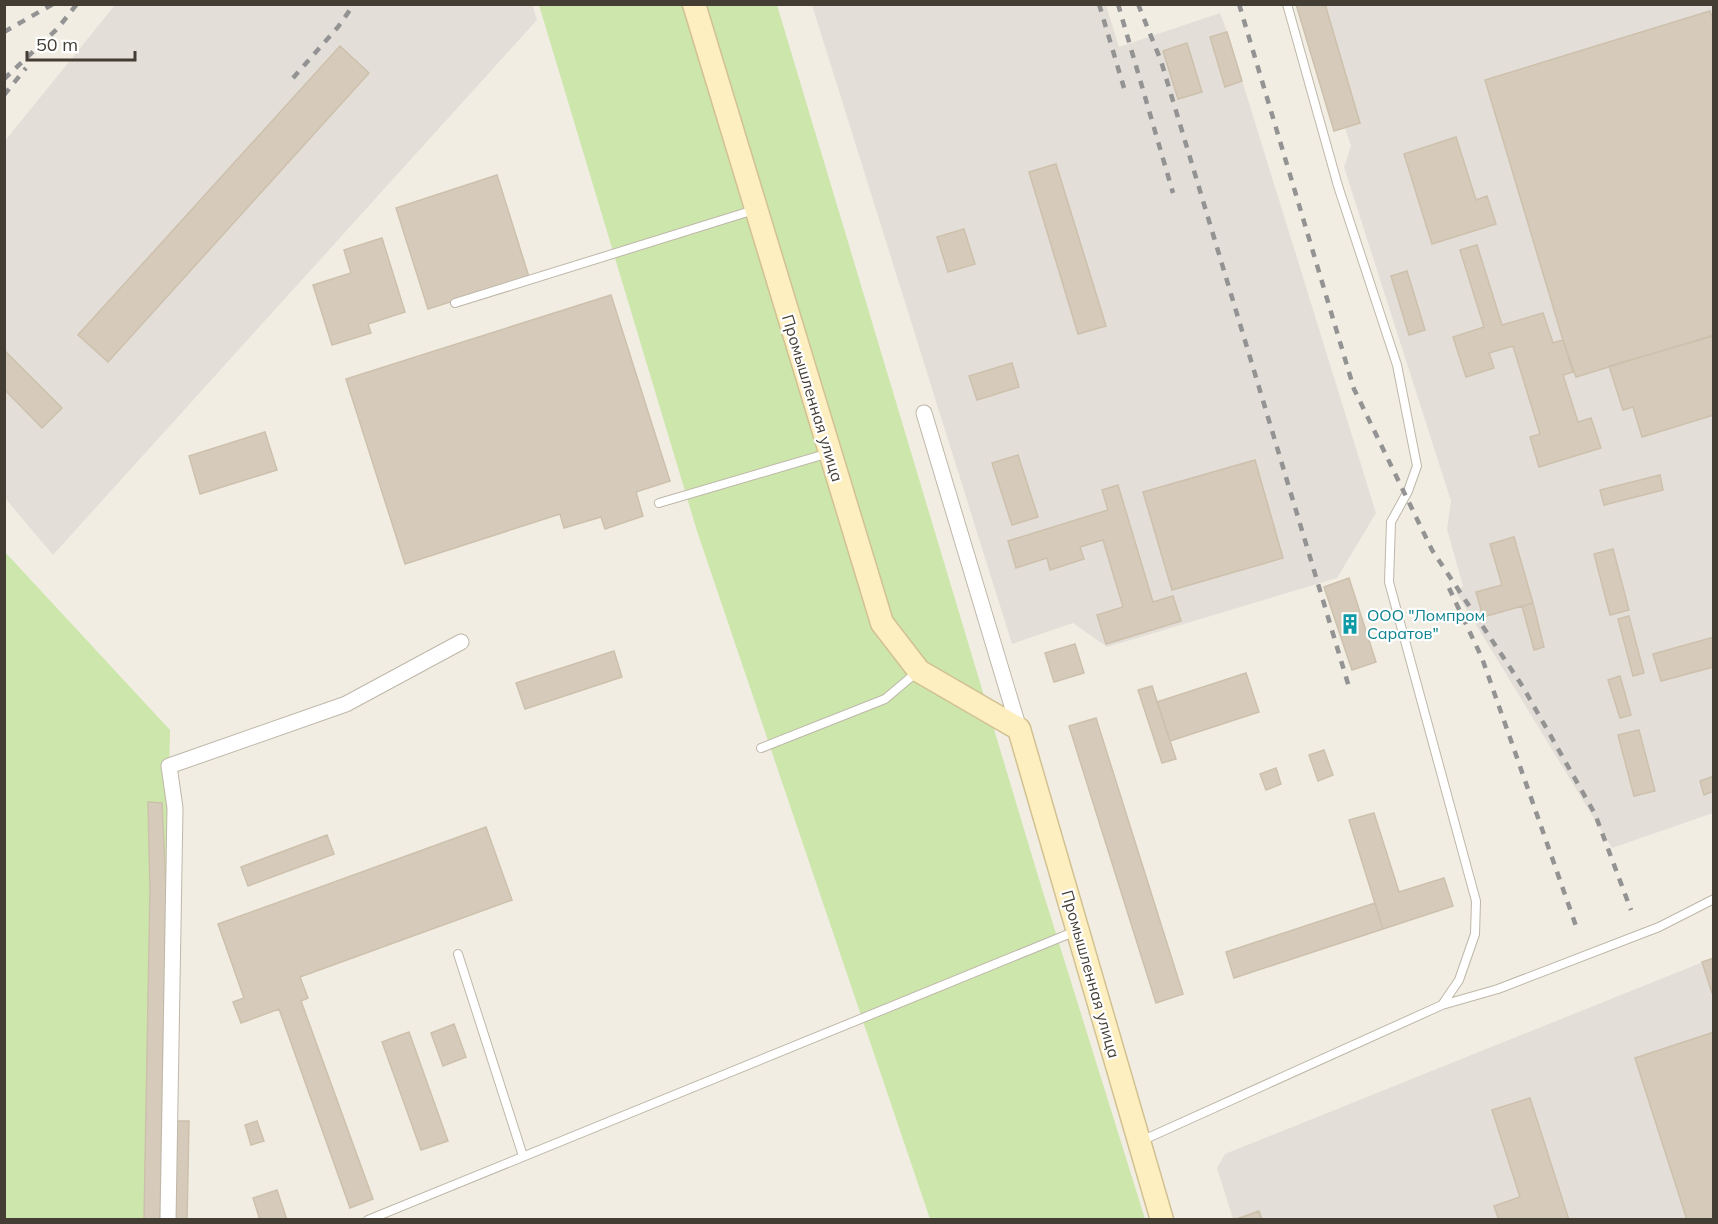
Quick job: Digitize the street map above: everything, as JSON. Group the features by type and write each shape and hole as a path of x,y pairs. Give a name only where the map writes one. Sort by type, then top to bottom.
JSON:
{"street":[{"name":"Промышленная улица","path":"694,4 882,623 919,671 1019,729"},
{"name":"Промышленная улица","path":"924,413 1162,1220"},
{"path":"168,1220 175,808 169,765 346,704 461,642"}],"lane":[{"path":"1287,4 1338,186 1397,365 1417,466 1408,491 1391,522 1389,582 1476,902 1475,934 1469,953 1460,980 1442,1005"},
{"path":"455,303 755,210"},
{"path":"658,503 830,452"},
{"path":"761,748 885,699 919,671"},
{"path":"1139,1142 1442,1005 1498,989 1659,927 1713,899"},
{"path":"368,1220 1078,930"},
{"path":"458,954 523,1156"}],"shaded area":[{"path":"532,4 537,20 53,555 5,498 4,142 115,5"},
{"path":"812,5 1106,5 1119,47 1220,13 1376,513 1337,578 1107,647 1073,623 1012,644"},
{"path":"1296,5 1713,5 1713,813 1612,848 1456,592 1463,586 1447,529 1451,501 1344,167 1351,146 1345,128 1334,131"},
{"path":"1713,958 1713,1219 1233,1219 1217,1168 1225,1154"}],"green space":[{"path":"539,5 777,5 1038,876 1145,1219 930,1219 697,531"},
{"path":"4,551 170,730 161,1219 5,1219"}],"building":[{"path":"1296,4 1325,4 1360,123 1334,131"},
{"path":"1710,11 1714,22 1714,335 1576,377 1485,80"},
{"path":"1227,32 1242,81 1225,87 1210,37"},
{"path":"1187,43 1202,92 1178,99 1163,51"},
{"path":"340,46 369,73 108,362 78,335"},
{"path":"1456,137 1476,200 1487,196 1496,224 1432,244 1404,154"},
{"path":"1056,164 1106,326 1078,334 1029,172"},
{"path":"497,175 529,277 428,309 396,208"},
{"path":"964,229 975,264 948,272 937,237"},
{"path":"382,238 405,312 368,324 371,333 332,345 313,285 351,273 344,250"},
{"path":"1477,245 1502,325 1543,313 1553,343 1563,340 1573,372 1563,375 1578,422 1591,418 1601,448 1539,467 1530,437 1540,434 1513,346 1489,353 1494,368 1466,377 1453,337 1484,327 1460,250"},
{"path":"1407,271 1425,330 1409,335 1391,276"},
{"path":"611,295 670,481 636,492 643,516 605,529 601,517 564,528 560,514 405,564 346,379"},
{"path":"1714,336 1714,415 1642,437 1633,407 1623,410 1609,366"},
{"path":"4,350 62,408 42,428 4,389"},
{"path":"1012,363 1019,387 977,400 969,376"},
{"path":"265,432 277,470 200,494 189,456"},
{"path":"1018,455 1038,517 1012,525 992,463"},
{"path":"1255,460 1283,558 1172,590 1143,492"},
{"path":"1660,475 1663,490 1604,505 1600,490"},
{"path":"1118,485 1153,602 1173,596 1181,621 1106,644 1097,615 1123,607 1103,540 1080,547 1084,559 1050,570 1047,558 1016,568 1008,541 1108,510 1102,490"},
{"path":"1514,537 1533,603 1483,617 1476,592 1502,585 1490,544"},
{"path":"1613,549 1629,610 1610,615 1594,554"},
{"name":"ООО \"Ломпром Саратов\"","path":"1349,578 1376,662 1352,670 1324,587"},
{"path":"1533,603 1544,647 1534,650 1522,606"},
{"path":"1629,616 1644,673 1633,676 1618,619"},
{"path":"1714,637 1714,667 1661,681 1653,654"},
{"path":"1075,644 1084,673 1054,682 1045,653"},
{"path":"614,651 622,677 525,709 516,683"},
{"path":"1246,673 1259,712 1170,741 1157,702"},
{"path":"1620,676 1631,715 1620,718 1608,680"},
{"path":"1152,686 1176,759 1162,763 1138,690"},
{"path":"1096,718 1183,994 1156,1003 1069,726"},
{"path":"1639,730 1655,791 1634,796 1618,735"},
{"path":"1324,750 1333,775 1318,781 1309,755"},
{"path":"1276,768 1281,784 1266,790 1260,774"},
{"path":"1714,776 1714,791 1704,795 1700,781"},
{"path":"148,802 162,803 166,890 160,1220 144,1220 150,890"},
{"path":"1374,813 1399,892 1444,878 1453,906 1383,929 1349,820"},
{"path":"486,827 512,900 300,977 308,998 301,1001 373,1199 350,1208 279,1009 241,1023 233,1002 244,998 218,924"},
{"path":"327,835 334,854 248,886 241,867"},
{"path":"1375,903 1383,929 1234,978 1226,952"},
{"path":"1714,958 1714,993 1712,993 1702,962"},
{"path":"454,1024 466,1057 443,1066 431,1033"},
{"path":"409,1032 448,1141 421,1150 382,1042"},
{"path":"1714,1032 1714,1220 1687,1220 1635,1058"},
{"path":"1530,1098 1569,1220 1499,1220 1494,1206 1520,1197 1492,1110"},
{"path":"175,1121 189,1121 187,1220 173,1220"},
{"path":"257,1121 264,1141 251,1145 245,1125"},
{"path":"277,1190 287,1220 260,1220 253,1198"},
{"path":"1259,1211 1262,1220 1234,1220"}],"railway":[{"path":"4,32 53,4"},
{"path":"4,79 58,28 77,4"},
{"path":"293,78 338,27 354,4"},
{"path":"1099,4 1124,88"},
{"path":"1118,4 1173,193"},
{"path":"1138,4 1161,61 1349,687"},
{"path":"1239,4 1354,389 1432,550 1523,687 1595,814 1631,910"},
{"path":"4,95 26,68"},
{"path":"1449,588 1482,658 1576,926"}],"place":[{"name":"ООО \"Ломпром Саратов\"","path":"1350,624"}]}
